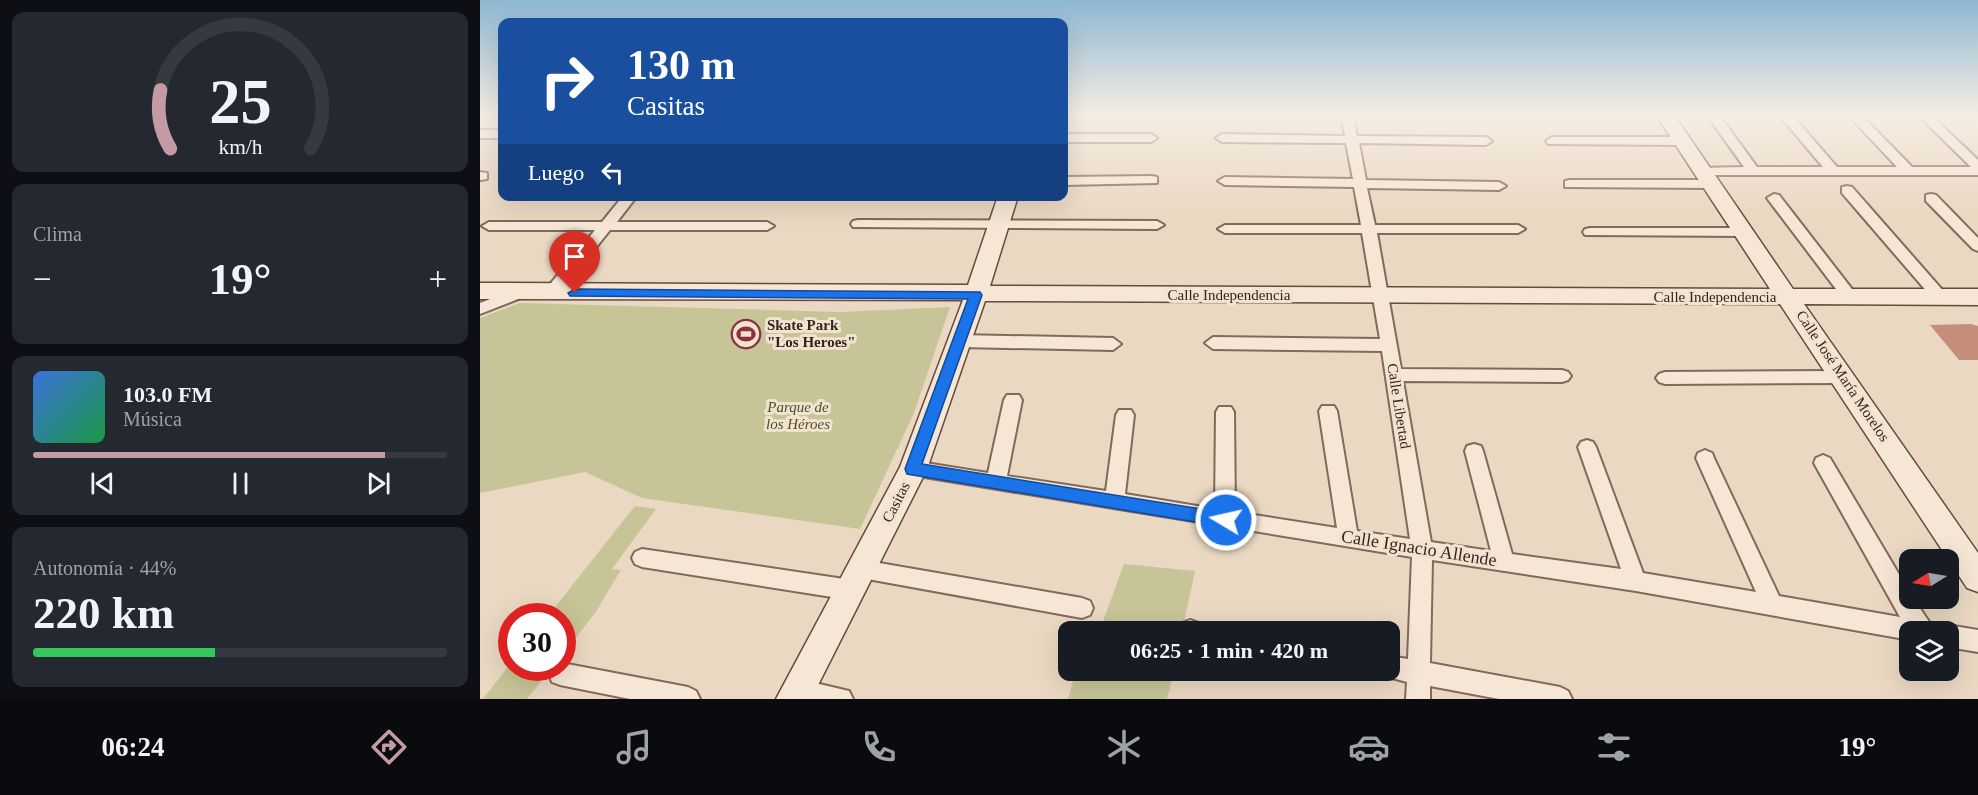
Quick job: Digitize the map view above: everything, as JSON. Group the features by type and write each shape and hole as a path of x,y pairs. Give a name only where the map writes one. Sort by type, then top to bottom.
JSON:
{"street":[{"name":"Calle Libertad","path":"1353,148 1390,345 1422,550 1418,699"},
{"name":"Calle José María Morelos","path":"1686,148 1742,232 1845,377 1978,578"},
{"path":"1736,148 1753,171"},
{"path":"1813,148 1833,171"},
{"path":"1885,148 1908,171"},
{"path":"1957,148 1978,169"},
{"path":"1570,184 1706,178 1753,171 1978,169"},
{"path":"1068,181 1152,180"},
{"path":"1225,181 1499,186"},
{"path":"1847,190 1940,297"},
{"path":"1774,198 1850,297"},
{"path":"1931,198 1978,246"},
{"path":"551,293 627,201"},
{"name":"Casitas","path":"796,695 913,469 976,295 1006,201"},
{"path":"858,224 1157,225"},
{"path":"489,226 767,226"},
{"path":"1225,229 1518,229"},
{"path":"1590,232 1742,232"},
{"name":"Calle Independencia","path":"480,291 976,295 1978,297"},
{"path":"480,309 520,292"},
{"path":"959,341 1113,344"},
{"path":"1213,343 1390,345"},
{"path":"1394,375 1562,376"},
{"path":"1665,378 1845,377"},
{"path":"996,482 1013,400"},
{"path":"1328,411 1348,537"},
{"path":"1225,412 1226,520"},
{"path":"1114,502 1125,415"},
{"path":"1587,447 1636,581"},
{"path":"1474,451 1504,562"},
{"path":"1705,458 1772,605"},
{"path":"1823,463 1916,621"},
{"name":"Calle Ignacio Allende","path":"913,469 1226,520 1636,581 1899,627"},
{"path":"642,558 856,579 1082,608"},
{"path":"1959,638 1978,641"},
{"path":"1400,669 1560,699"},
{"path":"576,677 688,699"},
{"path":"796,695 841,699"}],"green space":[{"name":"Parque de los Héroes","path":"520,303 840,312 950,307 914,413 860,529 642,498 585,472 480,493 480,318"},
{"path":"635,506 656,509 612,569 621,570 595,613 576,637 576,603 558,603"},
{"path":"1124,564 1195,571 1184,621 1103,621"},
{"path":"498,680 542,681 527,699 483,699"},
{"path":"1073,681 1172,681 1167,699 1068,699"}],"building":[{"path":"1971,324 1978,326 1978,360 1959,360 1930,325"}],"place":[{"name":"Skate Park \"Los Heroes\"","path":"746,334"}],"route":[{"path":"575,293 976,295 913,469 1226,520"}]}
